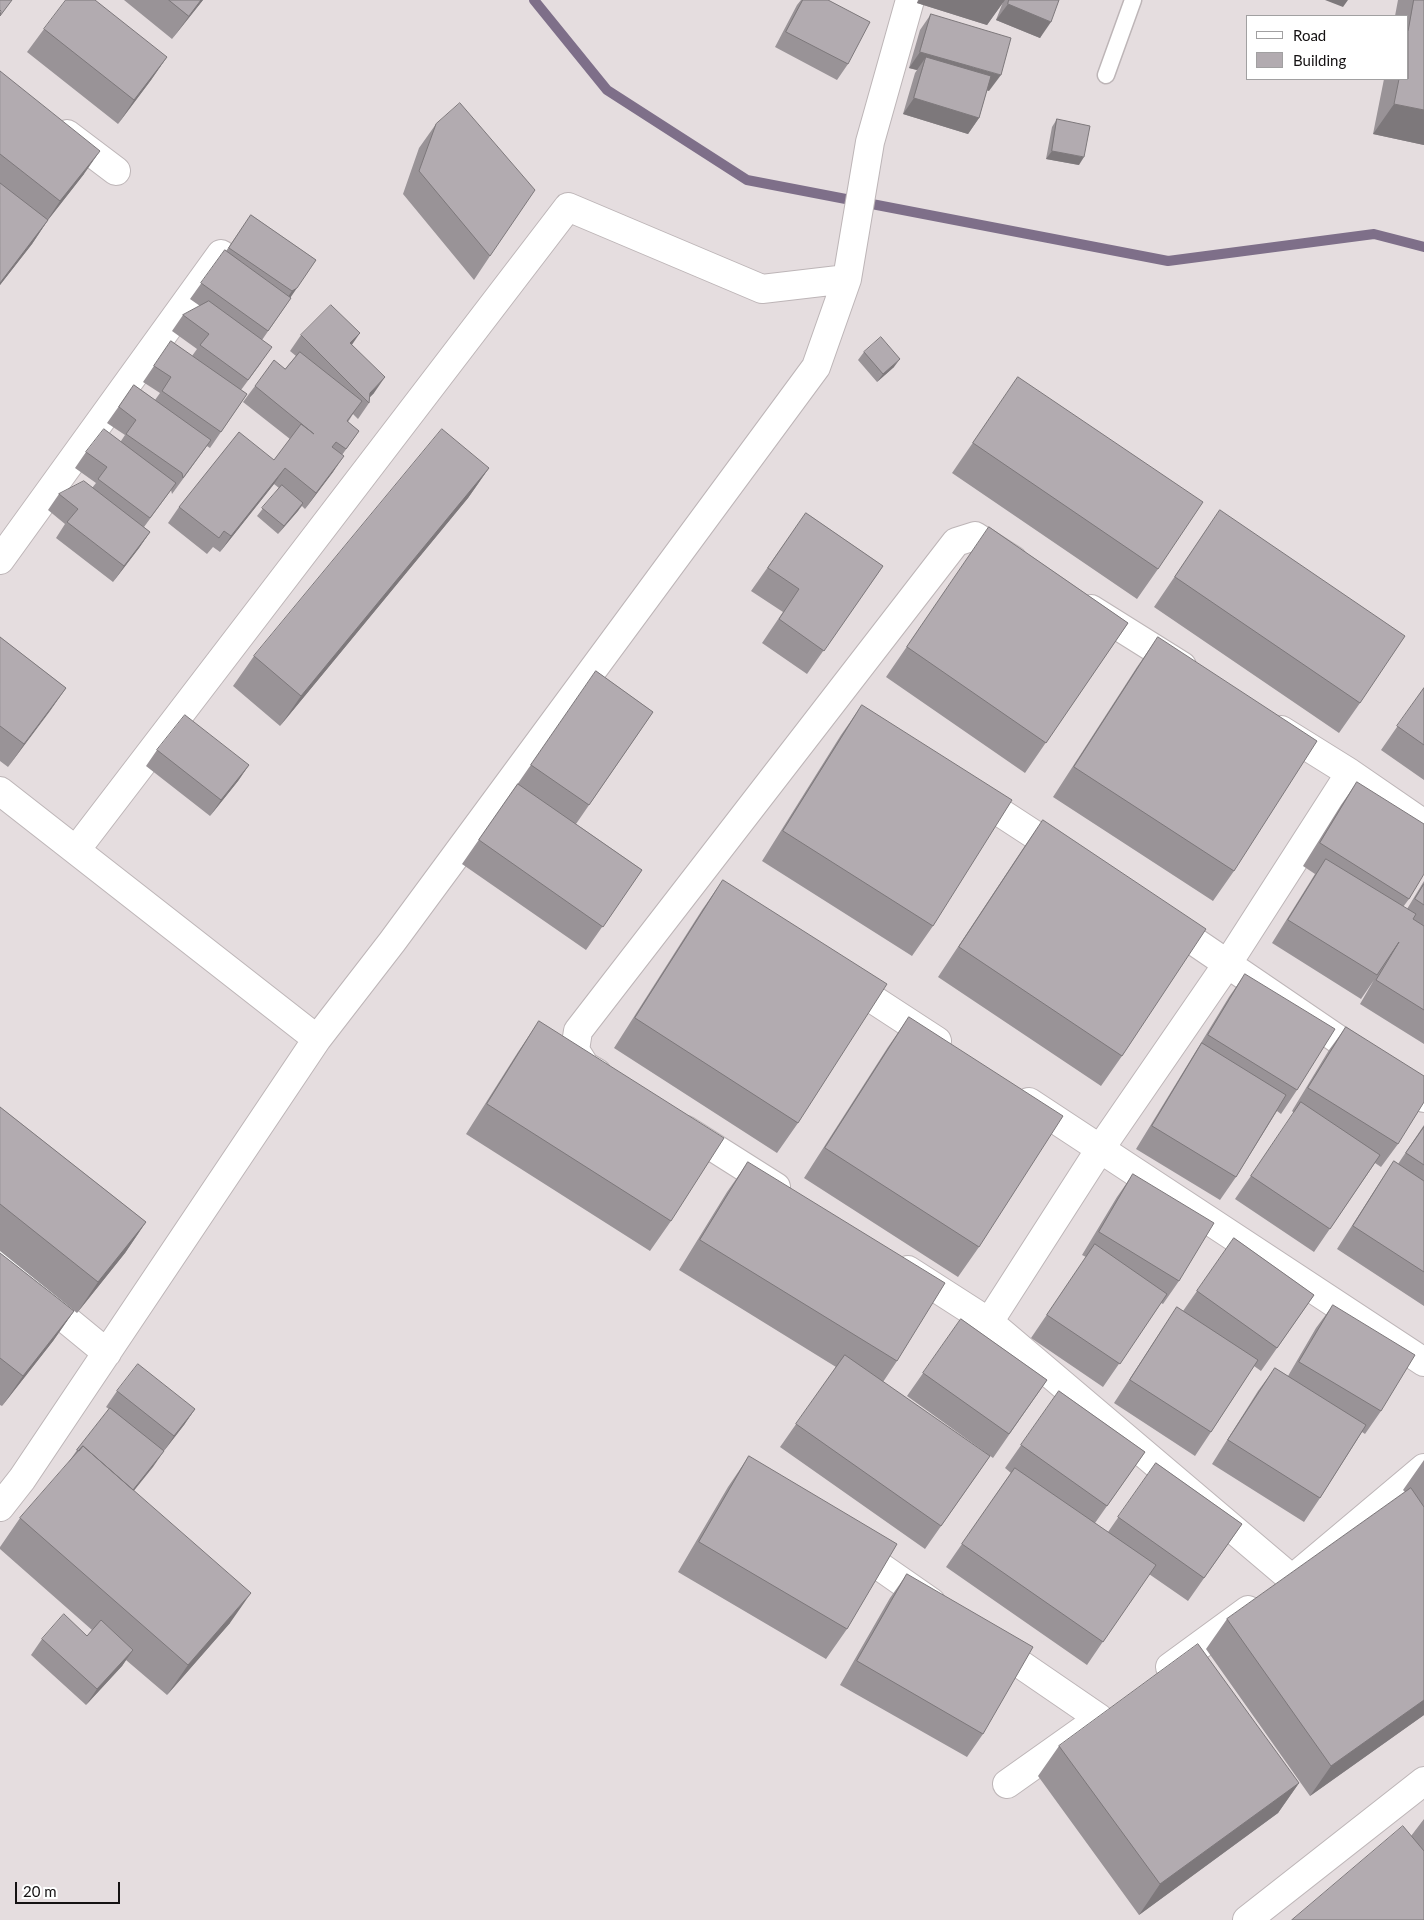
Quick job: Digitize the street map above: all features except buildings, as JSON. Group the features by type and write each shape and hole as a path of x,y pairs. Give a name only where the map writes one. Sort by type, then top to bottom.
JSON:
{"street":[{"path":"0,1506 22,1479 317,1039 392,942 816,367 847,279 870,142 910,0"},
{"path":"46,118 116,171"},
{"path":"76,850 568,207 762,289 847,279"},
{"path":"0,560 221,254"},
{"path":"618,1087 585,1066 575,1050 578,1030 694,882 842,707 956,542 975,536 1033,572"},
{"path":"1066,594 1200,678"},
{"path":"1258,715 1350,773 1424,824"},
{"path":"990,1322 1100,1149 1228,963 1350,773"},
{"path":"948,778 1088,870"},
{"path":"0,791 317,1039"},
{"path":"694,882 718,897"},
{"path":"1146,908 1424,1098"},
{"path":"826,968 959,1056"},
{"path":"1009,1089 1424,1362"},
{"path":"669,1119 796,1199"},
{"path":"888,1258 990,1322 1292,1579"},
{"path":"0,1265 107,1353"},
{"path":"1147,1684 1292,1579 1424,1468"},
{"path":"828,1531 960,1622 1107,1713 1007,1784"},
{"path":"1248,1920 1424,1781"}],"lane":[{"path":"1106,75 1133,0"}],"waterway":[{"path":"534,0 607,90 747,180 1168,261 1374,234 1424,247"}]}
